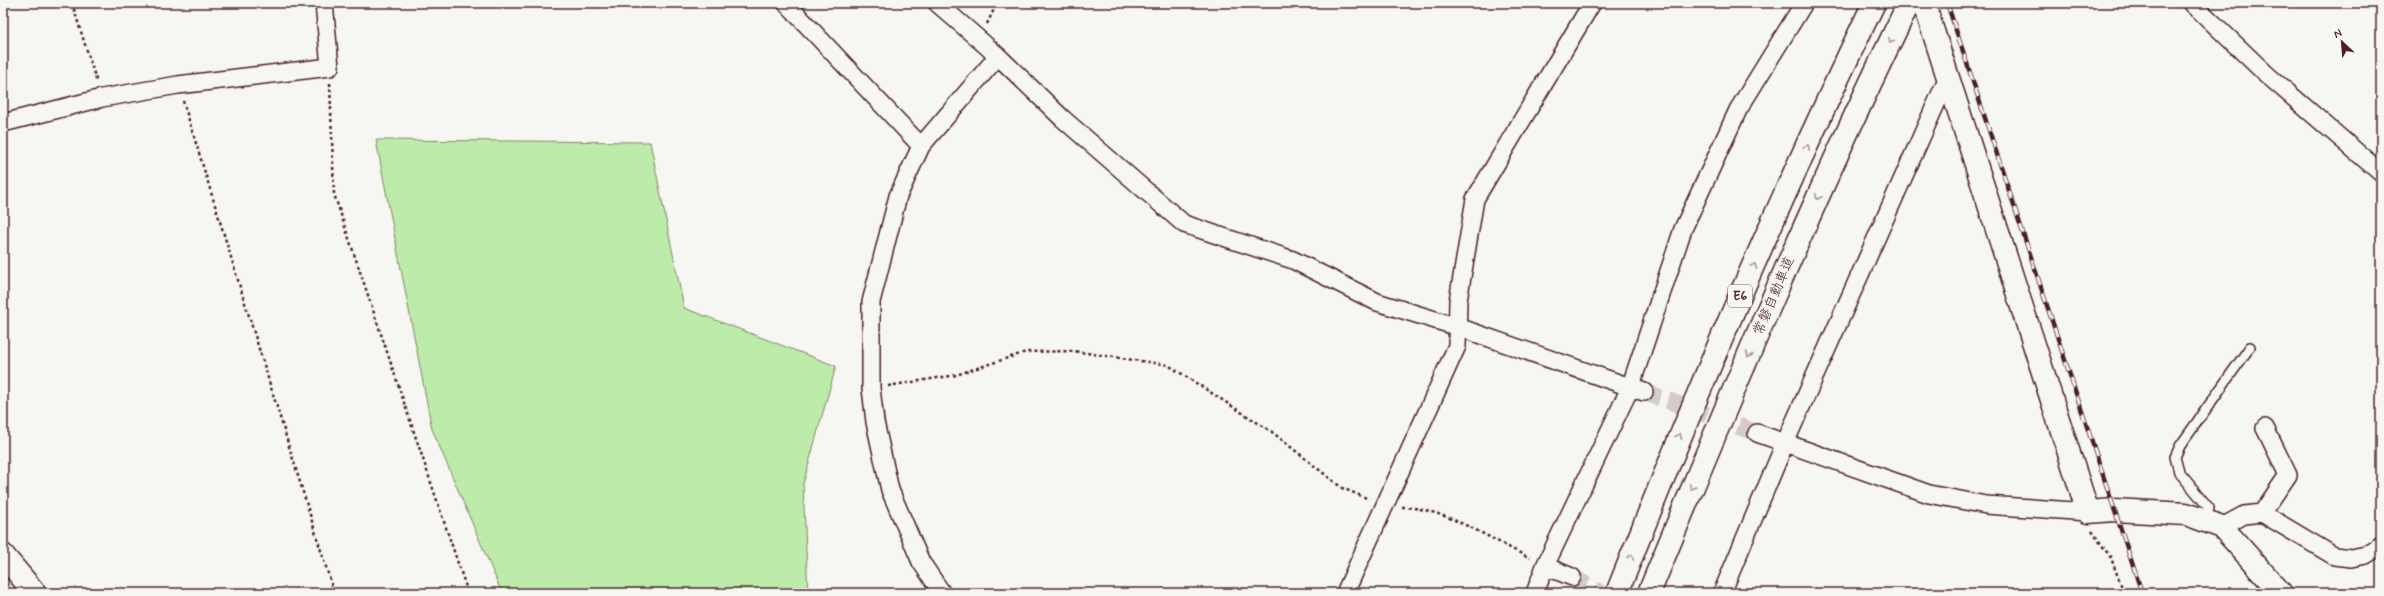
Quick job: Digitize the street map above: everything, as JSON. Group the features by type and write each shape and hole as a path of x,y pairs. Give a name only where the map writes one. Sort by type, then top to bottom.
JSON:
{"main road":[{"name":"E6","path":"1616,593 1685,423 1789,185 1874,3"},
{"path":"1914,4 1948,77 2088,512 2114,510 2186,514 2214,524 2281,593"},
{"name":"常磐自動車道","path":"1649,593 1714,435 1810,214 1914,4"},
{"path":"3,555 35,593"}],"street":[{"path":"3,123 102,98 178,85 330,67 324,3"},
{"path":"786,3 921,146"},
{"path":"937,3 998,56 1062,118 1184,224 1293,260 1378,302 1458,327 1637,390"},
{"path":"1345,593 1386,506 1457,346 1458,300 1475,199 1592,3"},
{"path":"1535,593 1545,566 1637,390 1683,229 1738,110 1804,3"},
{"path":"2192,3 2265,73 2381,173"},
{"path":"942,593 921,562 890,490 875,422 871,388 871,302 898,196 921,146 998,56"},
{"path":"1722,593 1785,443 1948,77"},
{"path":"2262,512 2288,475 2265,428"},
{"path":"1757,433 1930,494 1986,505 2088,512"},
{"path":"2214,524 2244,515 2262,512 2334,556 2351,558 2366,555 2381,545"},
{"path":"1545,566 1572,577"}],"lane":[{"path":"2214,524 2209,508 2179,472 2175,457 2180,446 2250,346"}],"path":[{"path":"72,3 102,98"},
{"path":"977,38 987,25 997,3"},
{"path":"330,67 334,194 468,593"},
{"path":"178,85 334,593"},
{"path":"871,388 956,375 1026,352 1073,351 1168,365 1272,432 1342,488 1386,506 1414,507 1444,515 1545,566"}],"green space":[{"path":"376,140 650,142 684,308 836,366 803,484 808,593 502,593 432,429"}],"tunnel":[{"path":"1644,392 1757,433"},
{"path":"1572,577 1600,593"}],"railway":[{"path":"1947,3 2142,593"}]}
